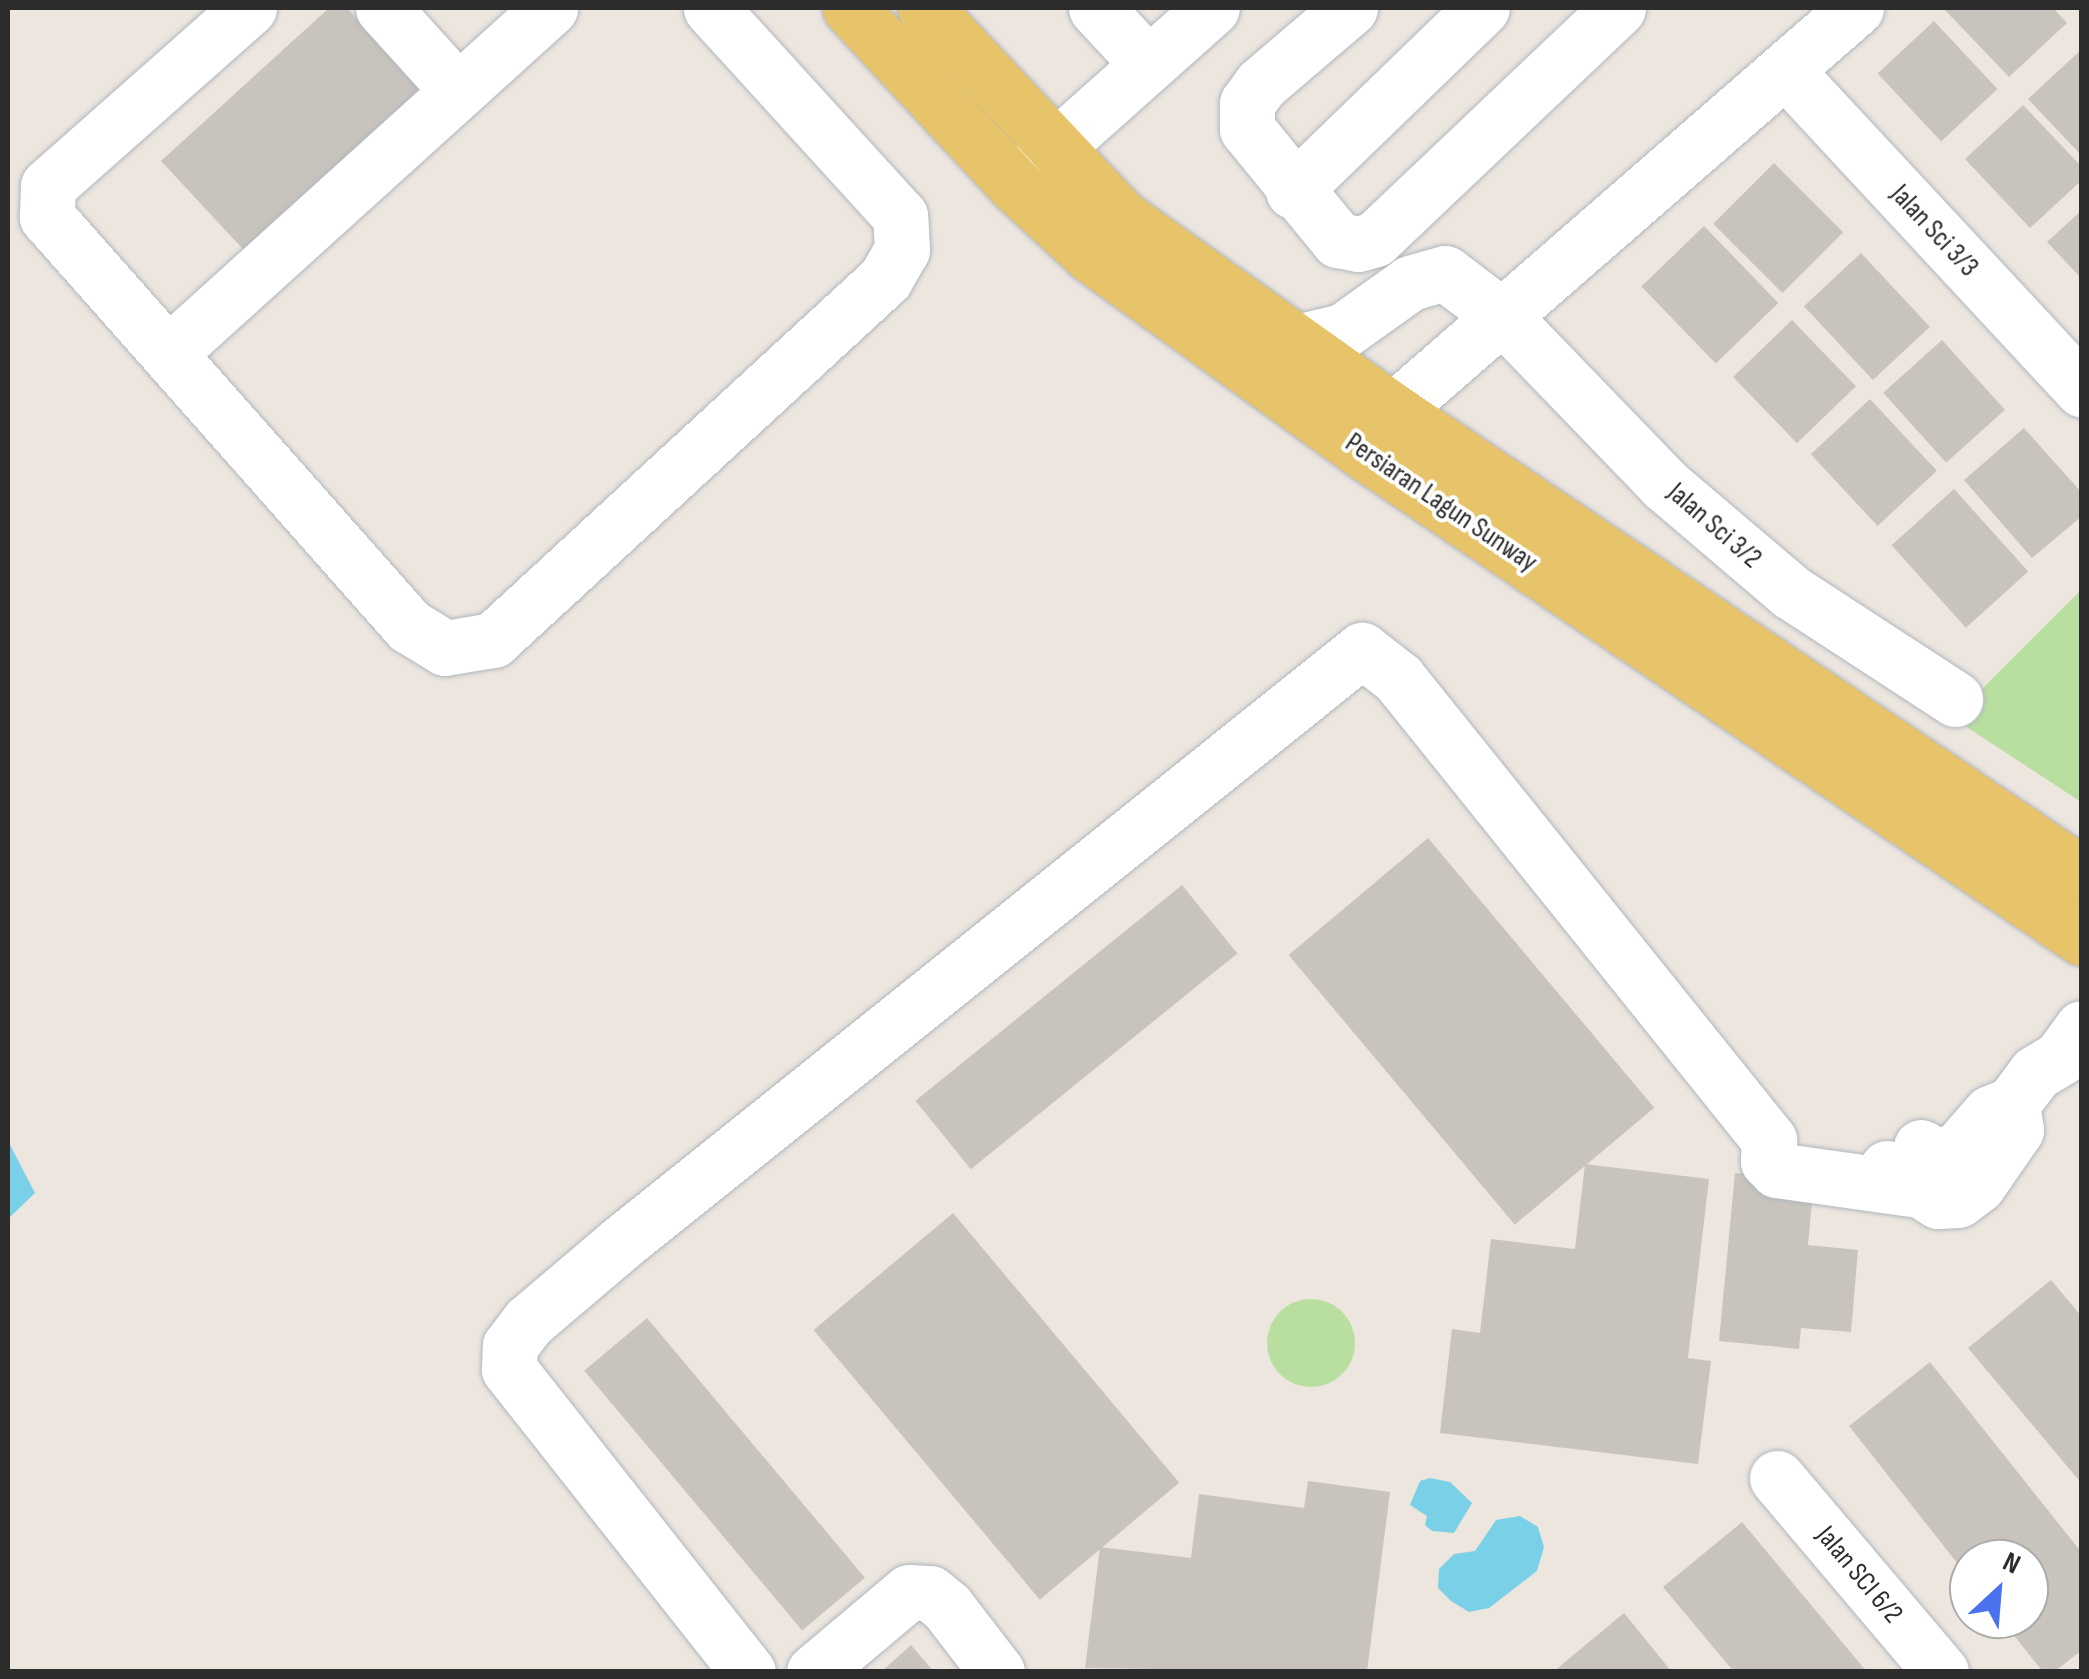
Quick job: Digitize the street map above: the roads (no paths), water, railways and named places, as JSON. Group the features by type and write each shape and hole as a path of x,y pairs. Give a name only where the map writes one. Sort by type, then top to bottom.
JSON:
{"main road":[{"name":"Persiaran Lagun Sunway","path":"850,8 1014,184 1091,255 2082,874"},
{"name":"Persiaran Lagun Sunway","path":"925,8 1121,217 1297,342 1380,432 2082,938"}],"street":[{"path":"249,8 48,186 47,217 409,626 445,648 492,640 885,279 902,250 900,216 711,8"},
{"path":"383,8 458,91"},
{"path":"170,352 550,8"},
{"path":"1096,8 1147,63"},
{"path":"1014,184 1212,8"},
{"path":"1350,8 1246,103 1247,129 1293,190 1338,240 1375,239 1599,13"},
{"path":"1293,190 1482,8"},
{"path":"1380,432 1503,316 1856,8"},
{"name":"Jalan Sci 3/3","path":"1786,71 2082,390"},
{"name":"Jalan Sci 3/2","path":"1297,342 1343,332 1435,272 1503,316 1664,484 1763,568 1954,699"},
{"path":"748,1672 509,1369 510,1346 528,1322 1362,650 1398,678 1769,1140 1768,1161 1786,1175 1917,1168 1938,1201 1958,1200 1978,1185 2016,1130 2023,1088 2040,1043 2082,984"},
{"path":"2023,1088 2060,1058 2082,1028"},
{"name":"Jalan SCI 6/2","path":"1778,1478 1941,1672"},
{"path":"814,1672 909,1592 930,1593 947,1607 997,1672"}],"water":[{"path":"8,1141 35,1193 8,1219"},
{"path":"1430,1478 1450,1482 1472,1503 1454,1533 1432,1531 1425,1525 1427,1516 1410,1505 1420,1481"},
{"path":"1520,1516 1538,1527 1544,1547 1537,1571 1489,1608 1469,1612 1451,1601 1438,1588 1439,1569 1454,1554 1475,1551 1496,1520"}]}
